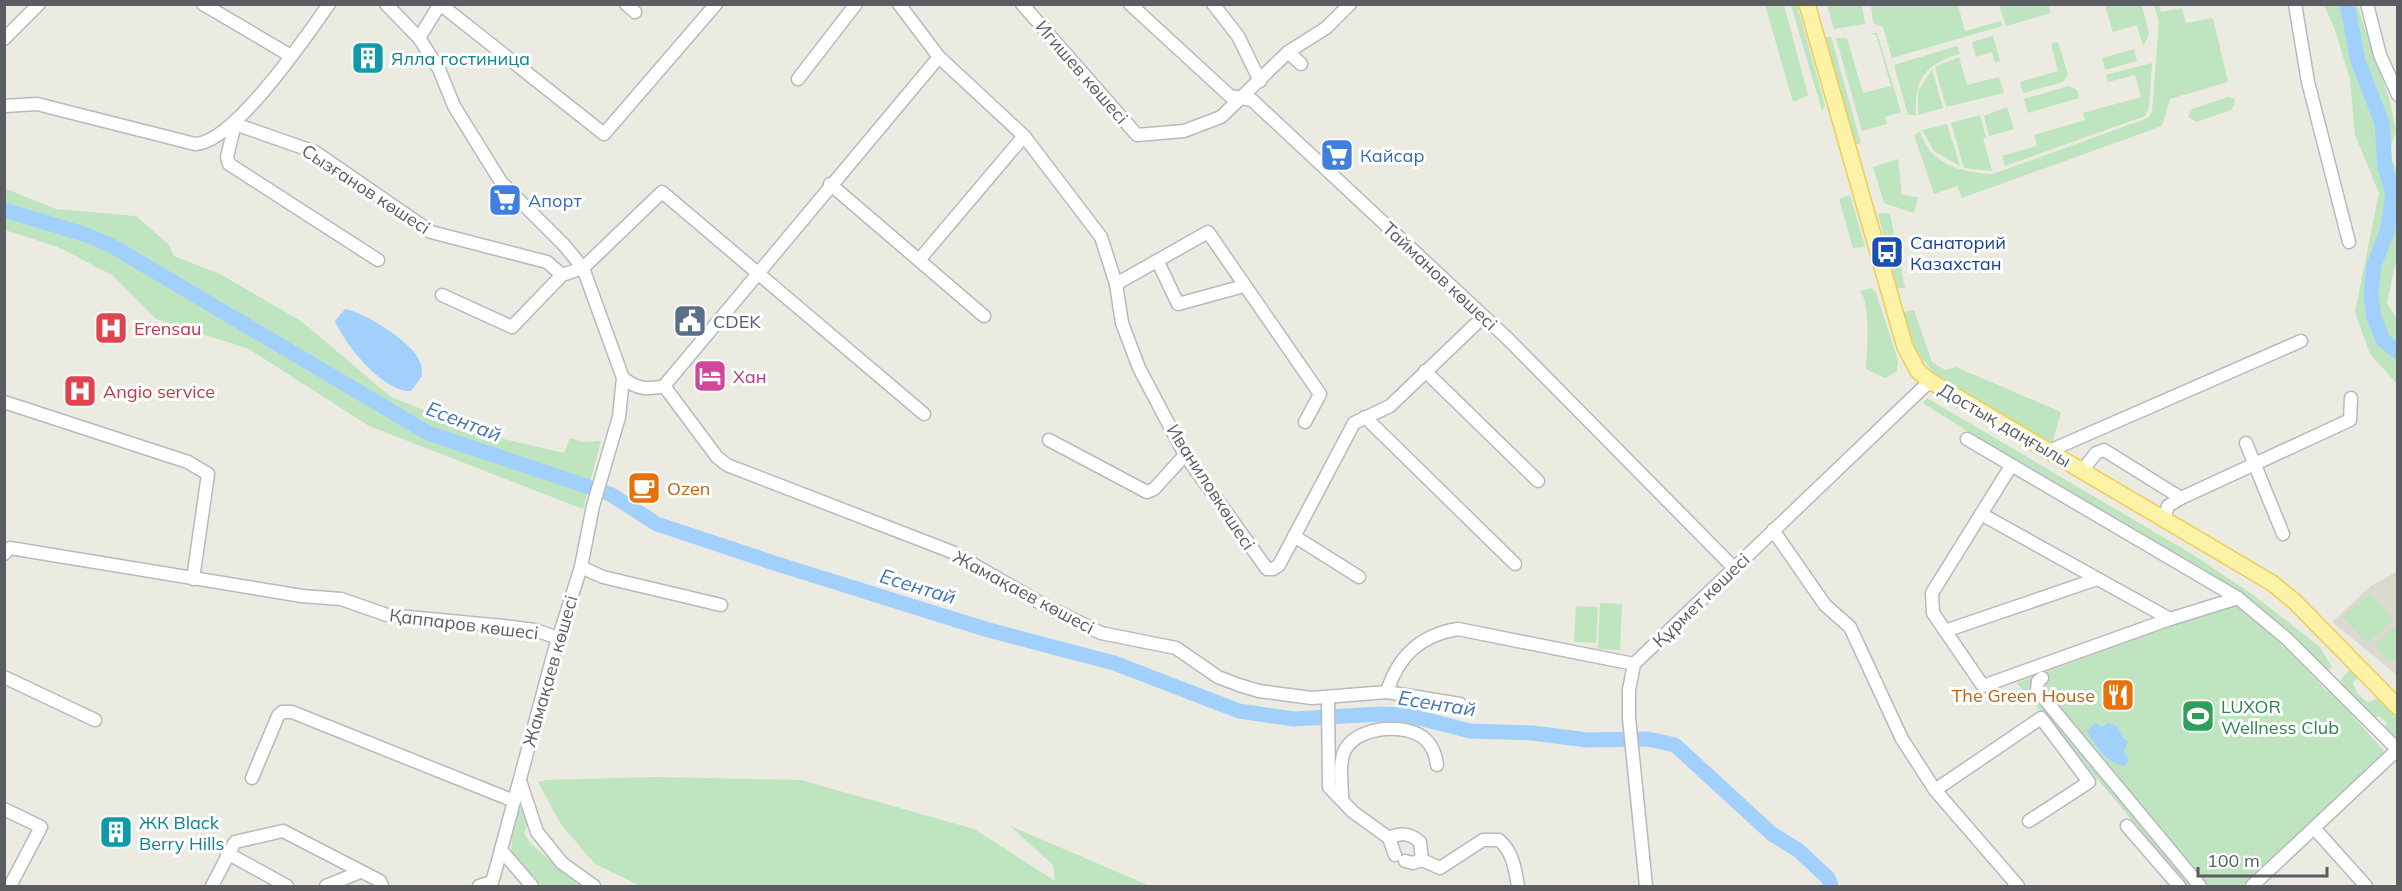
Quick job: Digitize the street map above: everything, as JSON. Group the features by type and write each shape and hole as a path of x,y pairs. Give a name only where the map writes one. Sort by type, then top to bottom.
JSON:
{"main road":[{"name":"Достық даңғылы","path":"1807,4 1905,347 1918,370 1930,381 2272,583 2294,601 2397,707"}],"street":[{"path":"4,39 39,4"},
{"path":"203,4 291,56"},
{"path":"4,106 37,104 195,144 202,143 235,124 291,56 329,4"},
{"path":"386,4 419,38 440,69 454,106 501,182 564,245 583,268 623,378 636,387 650,389 664,386 830,184 939,57"},
{"path":"419,38 440,4 604,135 716,4"},
{"path":"798,79 856,4"},
{"name":"Иваниловкөшесі","path":"899,4 939,57 1024,136 1101,237 1116,284 1122,323 1139,368 1185,455 1267,569 1273,569 1279,565 1354,423 1390,406 1483,317"},
{"name":"Игишев көшесі","path":"1022,4 1137,135 1184,131 1203,126 1221,117 1288,52 1326,28 1350,4"},
{"name":"Тайманов көшесі","path":"1130,4 1230,96 1252,100 1508,339 1734,568"},
{"path":"1213,4 1238,36 1260,81"},
{"path":"2295,4 2308,82 2349,242"},
{"path":"2367,4 2380,55 2397,95"},
{"path":"1288,52 1301,64"},
{"path":"235,124 226,157 229,164 378,260"},
{"name":"Сызғанов көшесі","path":"235,124 315,152 431,232 546,262 563,275"},
{"path":"919,260 1024,136"},
{"path":"830,184 984,316"},
{"path":"442,295 510,327 563,275 583,268 658,193 662,192 924,414"},
{"path":"1116,284 1208,232 1320,394 1305,422"},
{"path":"1158,262 1178,304 1244,286"},
{"path":"2049,451 2301,341"},
{"path":"1425,371 1538,481"},
{"name":"Жамақаев көшесі","path":"479,886 492,882 558,638 580,567 593,506 619,417 623,378"},
{"name":"Құрмет көшесі","path":"1634,664 1930,381"},
{"name":"Жамақаев көшесі","path":"664,386 717,457 727,465 952,552 1042,604 1101,633 1176,648 1218,676 1249,688 1328,699 1357,693 1387,692 1460,704"},
{"path":"2164,519 2168,506 2181,498 2350,420 2351,398"},
{"path":"7,403 188,462 208,474 193,579"},
{"path":"1365,417 1515,564"},
{"path":"1967,439 2238,598 2287,639 2397,750 2252,886"},
{"path":"1049,440 1147,492 1154,489 1185,455"},
{"path":"2246,443 2283,534"},
{"path":"2082,471 2096,453 2104,450 2181,498"},
{"path":"2011,466 1932,592 1933,613 1983,686 2170,619 2238,598"},
{"path":"1981,514 2170,619"},
{"path":"1773,530 1825,604 1850,627 1902,739 1935,790 2018,886"},
{"path":"1294,536 1359,577"},
{"name":"Қаппаров көшесі","path":"7,551 302,596 341,598 387,615 535,630 558,638"},
{"path":"580,567 603,578 721,605"},
{"path":"1945,631 2097,579"},
{"path":"1387,692 1392,675 1414,645 1431,635 1458,629 1634,664 1629,690 1630,726 1646,886"},
{"path":"4,677 95,720"},
{"path":"2042,678 2038,681 2037,690 2200,886"},
{"path":"1328,699 1329,787 1353,812 1389,838 1400,858 1413,863 1422,860 1440,868 1483,840 1498,840 1509,851 1518,886"},
{"path":"252,778 278,716 282,712 292,712 514,801"},
{"path":"1935,790 2042,718 2089,782 2029,821"},
{"path":"1342,798 1342,758 1351,742 1367,732 1391,730 1417,734 1432,748 1437,765"},
{"path":"520,781 537,832 562,863 594,886"},
{"path":"4,809 41,827 10,886"},
{"path":"2127,826 2179,886"},
{"path":"2314,828 2366,886"},
{"path":"212,886 227,853 235,842 283,831 380,881 382,886"},
{"path":"1389,838 1405,833 1414,836 1420,842 1422,860"},
{"path":"501,850 532,886"},
{"path":"227,853 287,886"},
{"path":"326,886 360,872"}],"shaded area":[{"path":"2397,571 2397,675 2332,622 2371,586"}],"green space":[{"path":"1765,5 1784,5 1808,95 1793,102"},
{"path":"1791,5 1797,5 1825,105 1822,111"},
{"path":"1827,5 1862,5 1865,24 1834,29"},
{"path":"1871,5 1958,5 1965,31 2001,21 2002,26 1892,58 1883,27 1873,23"},
{"path":"1999,5 2048,5 2051,13 2006,26"},
{"path":"2105,5 2142,5 2149,34 2143,46 2137,25 2113,32"},
{"path":"2154,5 2159,5 2161,12 2182,8 2186,23 2213,18 2228,82 2170,99 2162,126 1962,198 1957,186 1934,194 1914,135 1920,131 1924,142 1939,159 1959,169 1993,174 2148,118 2152,112 2159,21"},
{"path":"2324,5 2357,5 2390,102 2396,131 2388,154 2397,170 2398,251 2387,303 2397,319 2397,384 2370,354 2355,312 2379,193 2355,135 2350,79 2335,30"},
{"path":"1870,33 1877,33 1901,112 1885,117 1887,124 1862,131 1836,38 1847,38 1863,93 1891,86 1876,35"},
{"path":"1993,36 2000,61 1995,63 1992,52 1976,57 1972,42"},
{"path":"1825,37 1831,37 1861,143 1855,145"},
{"path":"2058,42 2068,74 2063,82 2023,93 2020,82 2058,71 2051,44"},
{"path":"1957,46 1960,54 1938,63 1924,75 1917,92 1916,115 1908,115 1894,65"},
{"path":"2134,49 2137,61 2105,70 2102,58"},
{"path":"1959,57 1967,85 1999,77 2004,93 1946,107 1935,67"},
{"path":"2152,63 2149,108 2145,116 2005,166 2002,156 2037,146 2034,135 2085,120 2083,113 2141,97 2135,75 2108,82 2106,75"},
{"path":"1932,69 1943,108 1918,115 1918,91"},
{"path":"2069,86 2077,90 2079,98 2028,113 2024,99"},
{"path":"2228,97 2234,98 2235,103 2231,110 2196,122 2188,117 2192,109"},
{"path":"2007,107 2014,129 1989,136 1984,116"},
{"path":"1980,115 1986,137 1983,138 1992,171 1964,168 1951,123"},
{"path":"1947,124 1960,166 1934,151 1922,130"},
{"path":"1898,159 1902,195 1918,197 1914,213 1884,203 1873,167"},
{"path":"4,188 56,209 136,216 169,245 174,256 220,274 301,321 391,397 486,435 564,453 570,438 583,442 601,441 583,509 369,426 249,349 156,319 112,275 58,247 5,230"},
{"path":"1850,195 1865,247 1853,248 1839,199"},
{"path":"1878,213 1890,214 1905,288 1897,288"},
{"path":"1871,288 1876,293 1898,360 1897,371 1885,378 1866,369 1867,316 1860,291"},
{"path":"1914,310 1932,362 1945,370 1956,367 2061,412 2052,444 1935,373 1918,352 1908,330 1903,312"},
{"path":"1927,398 2195,556 2252,594 2319,646 2332,667 2325,675 2288,636 1923,403"},
{"path":"2370,593 2394,620 2367,643 2343,617"},
{"name":"LUXOR Wellness Club","path":"2235,602 2296,658 2327,691 2330,690 2383,750 2383,755 2244,886 2187,886 2017,683"},
{"path":"1600,603 1622,604 1620,650 1598,649"},
{"path":"1576,606 1598,607 1596,643 1574,642"},
{"path":"2396,626 2397,658 2388,661 2374,644"},
{"path":"2350,669 2357,678 2353,683 2357,693 2368,703 2378,698 2397,718 2397,743 2384,729 2387,723 2379,716 2374,718 2343,688 2340,681"},
{"path":"656,777 801,780 974,829 1055,881 1053,865 1010,826 1150,886 641,886 595,864 560,823 538,782"},
{"path":"523,806 529,822 524,833 531,844 580,886 543,886 533,876 529,879 511,856 514,823"}],"water":[{"path":"345,309 375,322 399,338 416,354 421,365 422,376 411,391 400,389 377,376 356,354 335,321"},
{"path":"2095,723 2102,727 2108,723 2117,726 2123,738 2128,741 2124,751 2129,759 2126,765 2114,763 2094,742 2087,731"}],"waterway":[{"path":"2347,4 2358,61 2382,123 2385,167 2393,194 2387,232 2374,265 2371,296 2374,317 2383,340 2398,352"},
{"name":"Есентай","path":"4,210 87,235 112,246 428,433 610,494 657,524 774,563 985,629 1114,663 1239,711 1294,719 1380,714 1407,715 1470,731 1533,733 1587,740 1648,739 1675,745 1772,834 1798,850 1828,878 1831,886"}],"place":[{"name":"Ялла гостиница","path":"368,58"},
{"name":"Кайсар","path":"1337,155"},
{"name":"Апорт","path":"505,200"},
{"name":"Санаторий Казахстан","path":"1887,252"},
{"name":"CDEK","path":"690,321"},
{"name":"Erensau","path":"111,328"},
{"name":"Хан","path":"710,376"},
{"name":"Angio service","path":"80,391"},
{"name":"Ozen","path":"644,488"},
{"name":"The Green House","path":"2118,695"},
{"name":"LUXOR Wellness Club","path":"2198,716"},
{"name":"ЖК Black Berry Hills","path":"116,832"}]}
